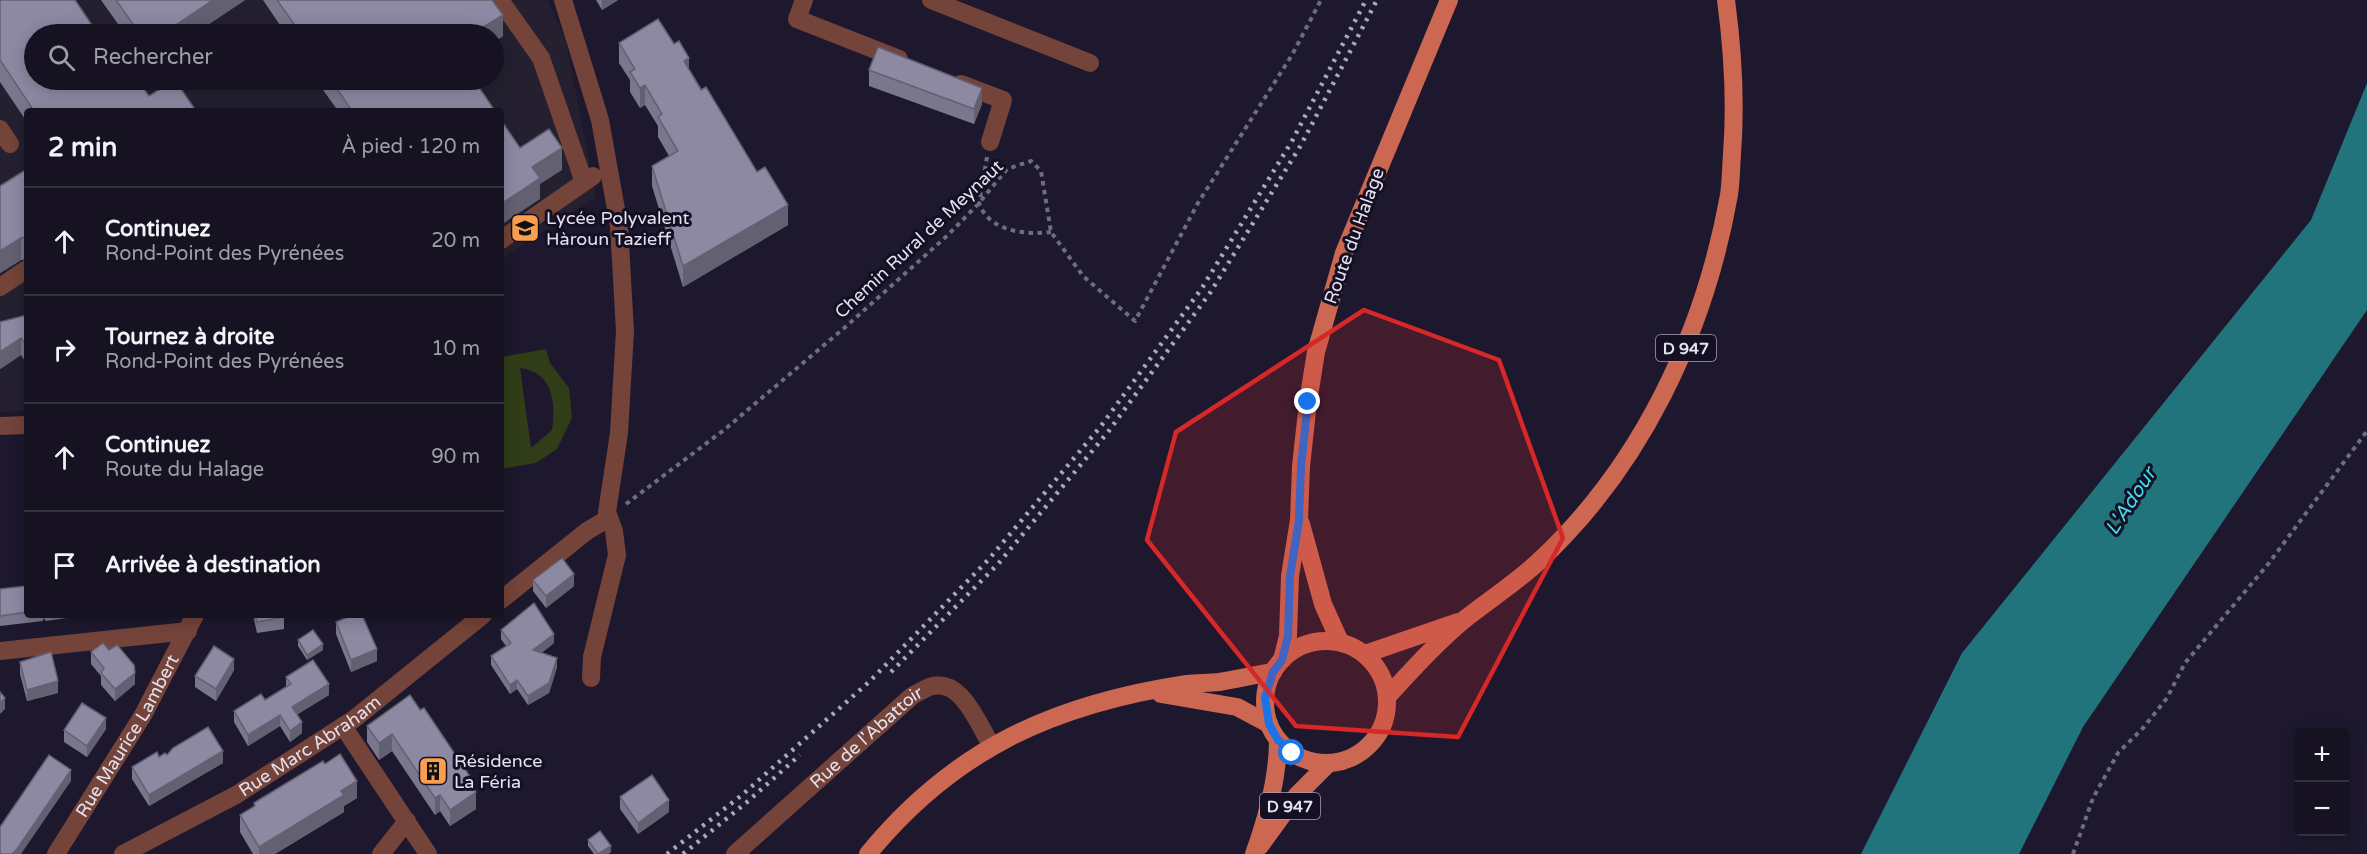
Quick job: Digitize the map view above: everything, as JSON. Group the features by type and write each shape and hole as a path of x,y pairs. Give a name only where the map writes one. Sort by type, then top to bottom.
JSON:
{"main road":[{"name":"Route du Halage","path":"1278,666 1288,636 1290,576 1299,520 1301,466 1316,352 1344,253 1360,210 1449,0"},
{"name":"D 947","path":"1388,696 1422,659 1465,619 1490,602 1537,563 1580,517 1625,460 1661,400 1688,342 1711,270 1729,194 1734,119 1734,56 1726,0"},
{"name":"Route du Halage","path":"1299,520 1323,604 1340,642"},
{"name":"D 947","path":"1365,654 1465,619"},
{"path":"1324,641 1340,642 1365,654 1376,666 1384,680 1388,696 1387,713 1382,729 1373,743 1360,754 1345,761 1328,764 1309,761 1292,753 1278,740 1269,724 1265,698 1278,666 1294,650 1324,641"},
{"path":"868,854 900,815 918,798 992,746 1039,722 1077,708 1278,666"},
{"path":"1150,692 1237,707 1269,724"},
{"name":"D 947","path":"1254,853 1273,789 1278,765 1278,740"},
{"name":"D 947","path":"1254,853 1297,795 1328,764"}],"street":[{"path":"500,0 541,58 584,182"},
{"path":"563,0 600,120 619,226 626,331 619,433 607,512 614,531 617,555 592,657 591,678"},
{"path":"804,0 797,20 916,66"},
{"path":"931,0 1090,63"},
{"path":"949,79 1003,100 990,142"},
{"path":"504,238 608,164"},
{"path":"0,287 24,271"},
{"path":"0,426 24,425"},
{"path":"504,598 587,531 609,518"},
{"name":"Rue Marc Abraham","path":"123,854 236,795 343,726 479,618"},
{"path":"3,652 191,623"},
{"name":"Rue Maurice Lambert","path":"56,854 143,715 191,623"},
{"name":"Rue de l'Abattoir","path":"735,854 912,696 931,686 951,688 961,697 974,713 992,746"},
{"path":"343,726 428,854"},
{"path":"381,854 406,821"}],"path":[{"name":"Chemin Rural de Meynaut","path":"609,518 724,430 843,329 948,235 1007,169 1031,161 1041,171 1052,232 1083,276 1135,321 1198,203 1292,56 1321,0"},
{"path":"990,142 979,203 981,210 989,219 1013,231 1031,234 1052,232"},
{"path":"2073,854 2093,798 2118,753 2144,727 2167,698 2185,663 2269,563 2367,431"}],"highlighted area":[{"path":"1364,310 1499,360 1563,538 1458,737 1296,726 1147,540 1176,432"}],"shaded area":[{"name":"Lycée Polyvalent Hàroun Tazieff","path":"0,0 548,0 566,42 596,197 504,257 504,108 24,108 24,411 0,412"},
{"path":"546,349 550,363 569,388 572,418 557,449 536,463 504,468 504,356","holes":["520,368 539,376 550,390 553,409 552,430 531,448"]}],"water":[{"name":"L'Adour","path":"2367,83 2367,310 2083,727 2019,854 1861,854 1962,653 2311,220"}],"building":[{"path":"0,0 75,0 91,24 24,24 24,90 145,90 149,96 159,90 182,90 194,108 32,108 0,60"},
{"path":"116,0 213,0 177,24 133,24"},
{"path":"277,0 492,0 503,15 488,24 294,24"},
{"path":"658,19 674,44 679,41 689,58 684,61 701,90 706,87 757,172 765,167 788,205 683,266 652,166 678,151 658,117 662,114 645,85 640,88 630,72 635,69 619,43"},
{"path":"878,47 982,88 974,109 869,70"},
{"path":"338,90 481,90 493,108 350,108"},
{"path":"504,124 520,148 549,129 562,148 532,167 540,178 504,202"},
{"path":"24,171 24,238 0,251 0,186"},
{"path":"24,316 24,342 21,338 0,352 0,322"},
{"path":"562,558 574,574 546,596 533,580"},
{"path":"24,586 24,612 0,616 0,589"},
{"path":"534,603 554,634 533,650 557,658 549,683 528,696 517,680 510,685 491,656 511,643 501,630"},
{"path":"256,618 279,618 257,622"},
{"path":"346,618 363,618 377,649 351,660 336,622"},
{"path":"313,630 323,644 307,655 298,640"},
{"path":"103,643 109,650 117,645 134,665 135,673 115,689 101,673 104,668 91,652"},
{"path":"214,646 234,659 216,689 195,676"},
{"path":"51,652 58,681 27,690 20,662"},
{"path":"313,660 329,684 292,707 302,722 290,731 280,715 248,735 234,711 261,694 265,700 291,684 286,677"},
{"path":"0,692 5,698 0,703"},
{"name":"Résidence La Féria","path":"410,695 420,710 424,708 469,775 466,777 476,792 450,810 440,795 435,798 392,734 379,743 367,726"},
{"path":"82,703 106,718 87,746 64,730"},
{"path":"208,727 223,751 149,795 132,767 157,752 159,757 165,753 167,755 173,748"},
{"path":"340,754 357,781 341,791 344,795 259,847 240,815 255,806 254,803 262,798 323,761 325,764"},
{"path":"49,755 71,770 17,849 12,854 0,854 0,827"},
{"path":"652,775 669,800 638,823 620,797"},
{"path":"600,831 611,846 598,854 588,840"}],"railway":[{"path":"667,854 742,795 870,681 989,559 1101,426 1202,288 1292,141 1366,0"},
{"path":"891,672 998,564 1108,432 1210,293 1301,145 1377,0"},
{"path":"683,854 800,755"}],"place":[{"name":"Lycée Polyvalent Hàroun Tazieff","path":"525,228"},
{"name":"Résidence La Féria","path":"433,771"}],"route":[{"path":"1292,753 1278,740 1269,724 1265,698 1273,672 1282,660 1288,636 1290,576 1299,520 1301,466 1308,402"}]}
